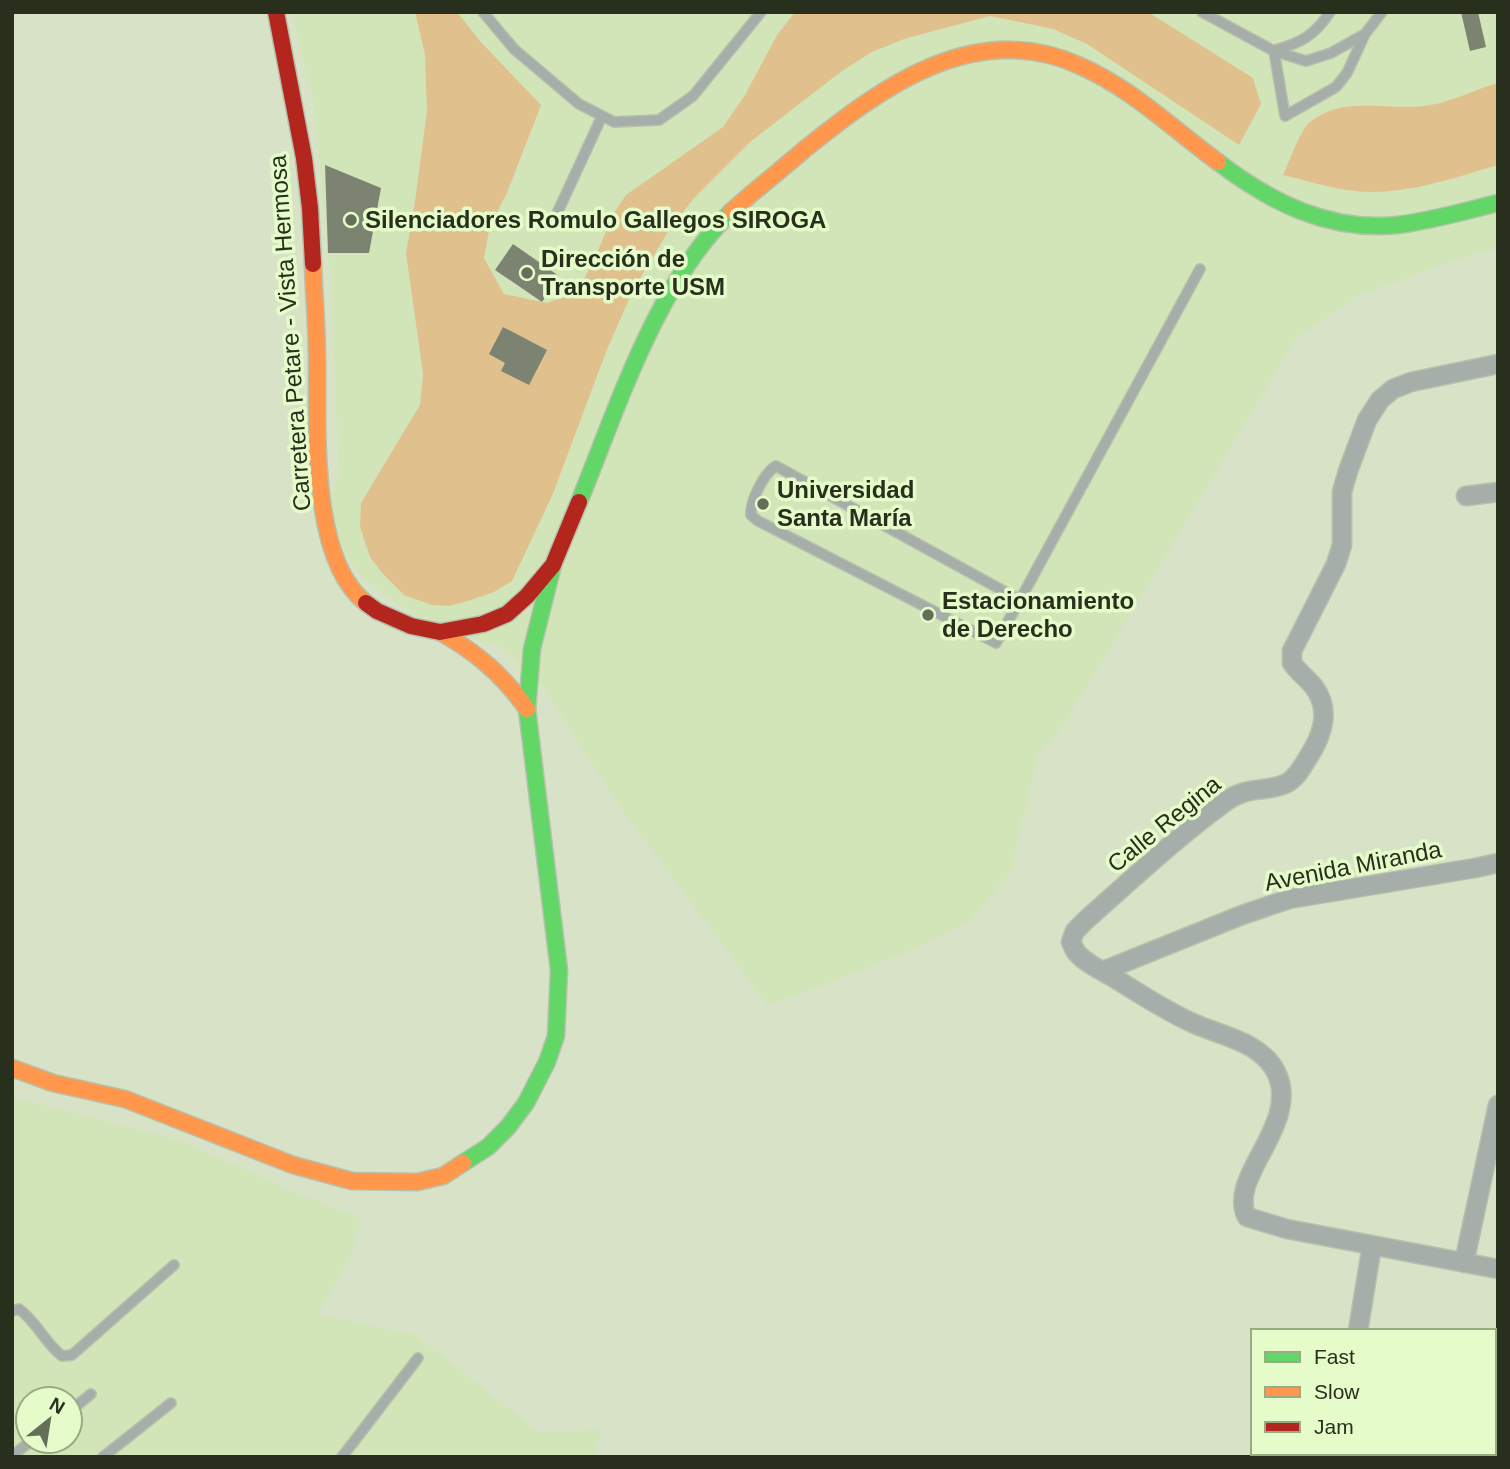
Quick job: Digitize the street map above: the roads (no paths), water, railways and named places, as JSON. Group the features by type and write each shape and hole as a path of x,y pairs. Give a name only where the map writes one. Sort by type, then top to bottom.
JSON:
{"main road":[{"name":"Carretera Petare - Vista Hermosa","path":"276,12 304,158 310,208 317,354 319,483 328,533 342,572 362,600 394,620 440,632"},
{"path":"12,1068 53,1083 125,1099 293,1165 352,1181 417,1182 443,1176 488,1147 508,1127 526,1103 547,1062 556,1035 559,970 527,709 532,649 553,565 656,318 706,239 755,190 817,138 882,92 915,73 954,57 1015,50 1055,56 1075,63 1116,86 1274,202 1317,219 1339,224 1386,226 1498,203"},
{"path":"440,632 484,624 507,614 527,596 553,565"},
{"path":"440,632 469,647 488,662 527,709"}],"street":[{"name":"Calle Regina","path":"1372,1245 1275,1226 1247,1217 1242,1200 1245,1187 1265,1147 1282,1101 1276,1071 1249,1046 1177,1016 1103,971 1076,953 1071,942 1075,931 1184,834 1227,800 1247,790 1285,784 1297,775 1320,736 1325,718 1321,701 1313,686 1292,663 1292,651 1339,555 1342,545 1342,492 1367,420 1380,400 1393,389 1410,382 1498,364"},
{"path":"1466,496 1498,492"},
{"name":"Avenida Miranda","path":"1103,971 1289,899 1498,863"},
{"path":"1464,1263 1498,1105"},
{"path":"1358,1329 1372,1245 1498,1269"}],"lane":[{"path":"483,12 514,49 579,104 614,122 659,120 693,96 761,12"},
{"path":"1202,12 1274,51 1306,61 1331,53 1366,34"},
{"path":"1274,51 1298,44 1307,38 1330,12"},
{"path":"1274,51 1285,116 1336,87 1347,74 1366,34 1381,12"},
{"path":"554,220 602,116"},
{"path":"1020,600 776,466 769,470 751,508 751,515 758,521 996,643 1020,600 1200,269"},
{"path":"12,1311 19,1309 27,1315 62,1356 72,1355 174,1265"},
{"path":"342,1457 418,1358"},
{"path":"84,1400 91,1394"},
{"path":"103,1457 172,1403"}],"place":[{"name":"Silenciadores Romulo Gallegos SIROGA","path":"351,220"},
{"name":"Dirección de Transporte USM","path":"527,273"},
{"name":"Universidad Santa María","path":"763,504"},
{"name":"Estacionamiento de Derecho","path":"928,615"}]}
